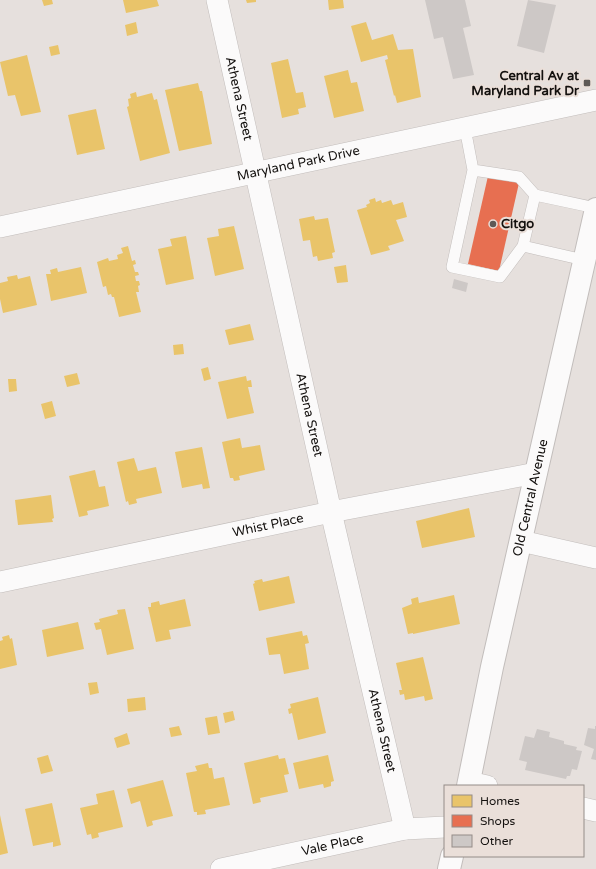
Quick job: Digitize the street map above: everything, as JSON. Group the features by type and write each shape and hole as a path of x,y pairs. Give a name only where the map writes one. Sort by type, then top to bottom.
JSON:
{"main road":[{"name":"Old Central Avenue","path":"475,785 492,667 596,209"},
{"path":"449,869 452,857"}],"street":[{"name":"Athena Street","path":"217,0 331,512 405,829"},
{"name":"Maryland Park Drive","path":"0,227 596,100"},
{"name":"Whist Place","path":"0,582 331,512 536,473"},
{"path":"521,541 596,558"},
{"path":"584,808 596,811"},
{"name":"Vale Place","path":"221,869 405,829 444,827"}],"lane":[{"path":"465,128 473,170 452,267 500,277 523,246 534,195"},
{"path":"473,170 520,177 534,195 596,209"},
{"path":"523,246 584,260"}],"building: Homes":[{"path":"42,0 52,0 53,4 44,6"},
{"path":"123,0 157,0 159,6 126,13"},
{"path":"246,0 256,0 256,2 247,3"},
{"path":"328,0 343,0 344,8 329,10"},
{"path":"136,22 138,33 127,36 125,25"},
{"path":"366,22 372,40 393,34 398,50 413,49 421,97 397,103 385,60 388,59 387,55 361,62 351,26"},
{"path":"58,45 60,54 51,56 49,47"},
{"path":"27,55 41,112 21,116 15,95 8,96 0,62"},
{"path":"288,59 296,93 303,92 306,107 298,109 299,114 282,118 271,63"},
{"path":"348,70 351,83 357,82 364,111 334,118 324,76"},
{"path":"198,83 200,91 202,91 212,144 179,151 165,90"},
{"path":"136,92 137,97 152,93 154,100 157,99 170,153 140,161 127,107 129,106 128,99 131,98 130,94"},
{"path":"96,109 105,149 77,155 68,115"},
{"path":"375,198 376,202 381,200 382,203 391,200 393,205 403,202 407,217 396,220 404,241 388,246 390,250 371,255 357,210 367,207 366,205 370,203 369,200"},
{"path":"314,216 315,220 328,218 335,252 332,253 333,258 318,261 317,256 313,257 310,240 303,241 299,219"},
{"path":"234,226 244,269 215,276 207,238 219,236 218,229"},
{"path":"186,236 194,279 166,285 158,249 172,246 170,239"},
{"path":"128,246 132,261 135,260 136,264 133,265 135,272 138,272 139,275 135,276 136,281 139,281 140,285 138,286 139,292 136,292 141,312 119,317 114,297 112,297 111,294 108,295 106,286 103,287 97,262 108,258 109,261 118,259 117,255 123,253 121,248"},
{"path":"346,265 348,282 337,283 334,267"},
{"path":"81,267 87,293 51,301 46,274 51,274 50,270 57,268 58,272"},
{"path":"17,275 18,279 30,276 37,305 3,313 0,299 0,283 8,281 7,277"},
{"path":"250,324 254,340 229,345 225,330"},
{"path":"183,344 184,354 174,355 173,345"},
{"path":"208,367 211,379 204,381 201,369"},
{"path":"77,373 80,384 67,387 64,376"},
{"path":"246,376 247,381 251,380 252,387 248,387 254,413 227,419 218,382"},
{"path":"8,379 16,379 17,391 9,392"},
{"path":"52,401 56,416 45,419 41,404"},
{"path":"240,438 242,448 260,445 265,470 239,476 240,480 234,481 233,478 230,478 222,442"},
{"path":"202,447 210,488 203,489 202,484 182,488 175,452"},
{"path":"134,458 138,471 156,467 162,493 136,499 137,503 129,505 128,501 126,502 117,462"},
{"path":"95,470 99,487 105,486 109,506 87,511 88,515 79,517 69,476"},
{"path":"51,495 54,518 52,519 53,522 18,525 15,500"},
{"path":"469,508 475,537 422,548 416,521"},
{"path":"289,576 295,603 259,611 253,584 255,583 254,581 262,579 263,582"},
{"path":"454,595 460,624 408,634 402,608 412,604 411,599 418,597 419,603"},
{"path":"185,599 191,626 169,630 171,639 156,642 148,607 151,607 151,603 159,601 160,605"},
{"path":"125,609 134,649 107,655 101,629 96,630 94,623 100,622 99,619 118,614 117,610"},
{"path":"78,622 84,649 47,657 42,630"},
{"path":"302,631 303,636 307,635 309,643 305,644 309,669 284,674 280,654 269,655 266,638"},
{"path":"9,635 10,639 12,638 17,665 0,669 0,641 3,640 2,637"},
{"path":"423,657 433,699 425,701 424,696 405,700 404,694 400,695 399,690 402,690 396,663"},
{"path":"97,682 99,693 90,695 88,683"},
{"path":"145,697 146,710 128,712 127,699"},
{"path":"318,697 326,733 298,740 292,713 289,714 288,709 291,708 290,704"},
{"path":"233,711 235,720 225,723 223,713"},
{"path":"217,716 220,733 208,735 205,718"},
{"path":"179,726 182,735 171,737 169,728"},
{"path":"127,733 130,744 117,748 114,738"},
{"path":"48,755 53,771 41,774 37,758"},
{"path":"278,755 279,759 285,758 289,774 284,775 288,792 260,798 261,802 253,804 244,763"},
{"path":"328,755 334,781 331,782 331,786 324,788 323,784 299,789 293,763"},
{"path":"208,763 209,768 212,768 214,779 224,777 230,805 205,810 206,814 197,815 197,812 194,812 186,773 197,771 195,766"},
{"path":"163,780 173,816 152,821 153,825 147,827 140,801 131,804 127,789"},
{"path":"114,790 123,827 98,833 99,837 92,839 91,834 87,835 80,808 98,804 96,794"},
{"path":"52,803 61,845 53,847 53,842 33,846 25,809"},
{"path":"0,815 8,853 0,855"}],"building: Shops":[{"name":"Citgo","path":"488,176 519,183 499,271 468,264"}],"building: Other":[{"path":"425,0 465,0 471,26 463,28 474,75 453,79 443,37 434,39"},
{"path":"528,0 556,5 544,53 517,46"},
{"path":"454,279 468,283 466,292 452,288"},
{"path":"595,726 596,760 591,759 594,749 584,745 588,728 595,729"},
{"path":"537,729 550,732 549,737 564,741 564,744 577,747 576,750 582,751 577,770 572,769 570,776 567,776 566,779 525,770 527,762 519,760 525,736 534,738"}],"place":[{"name":"Central Av at Maryland Park Dr","path":"587,83"},
{"name":"Citgo","path":"493,224"}]}
